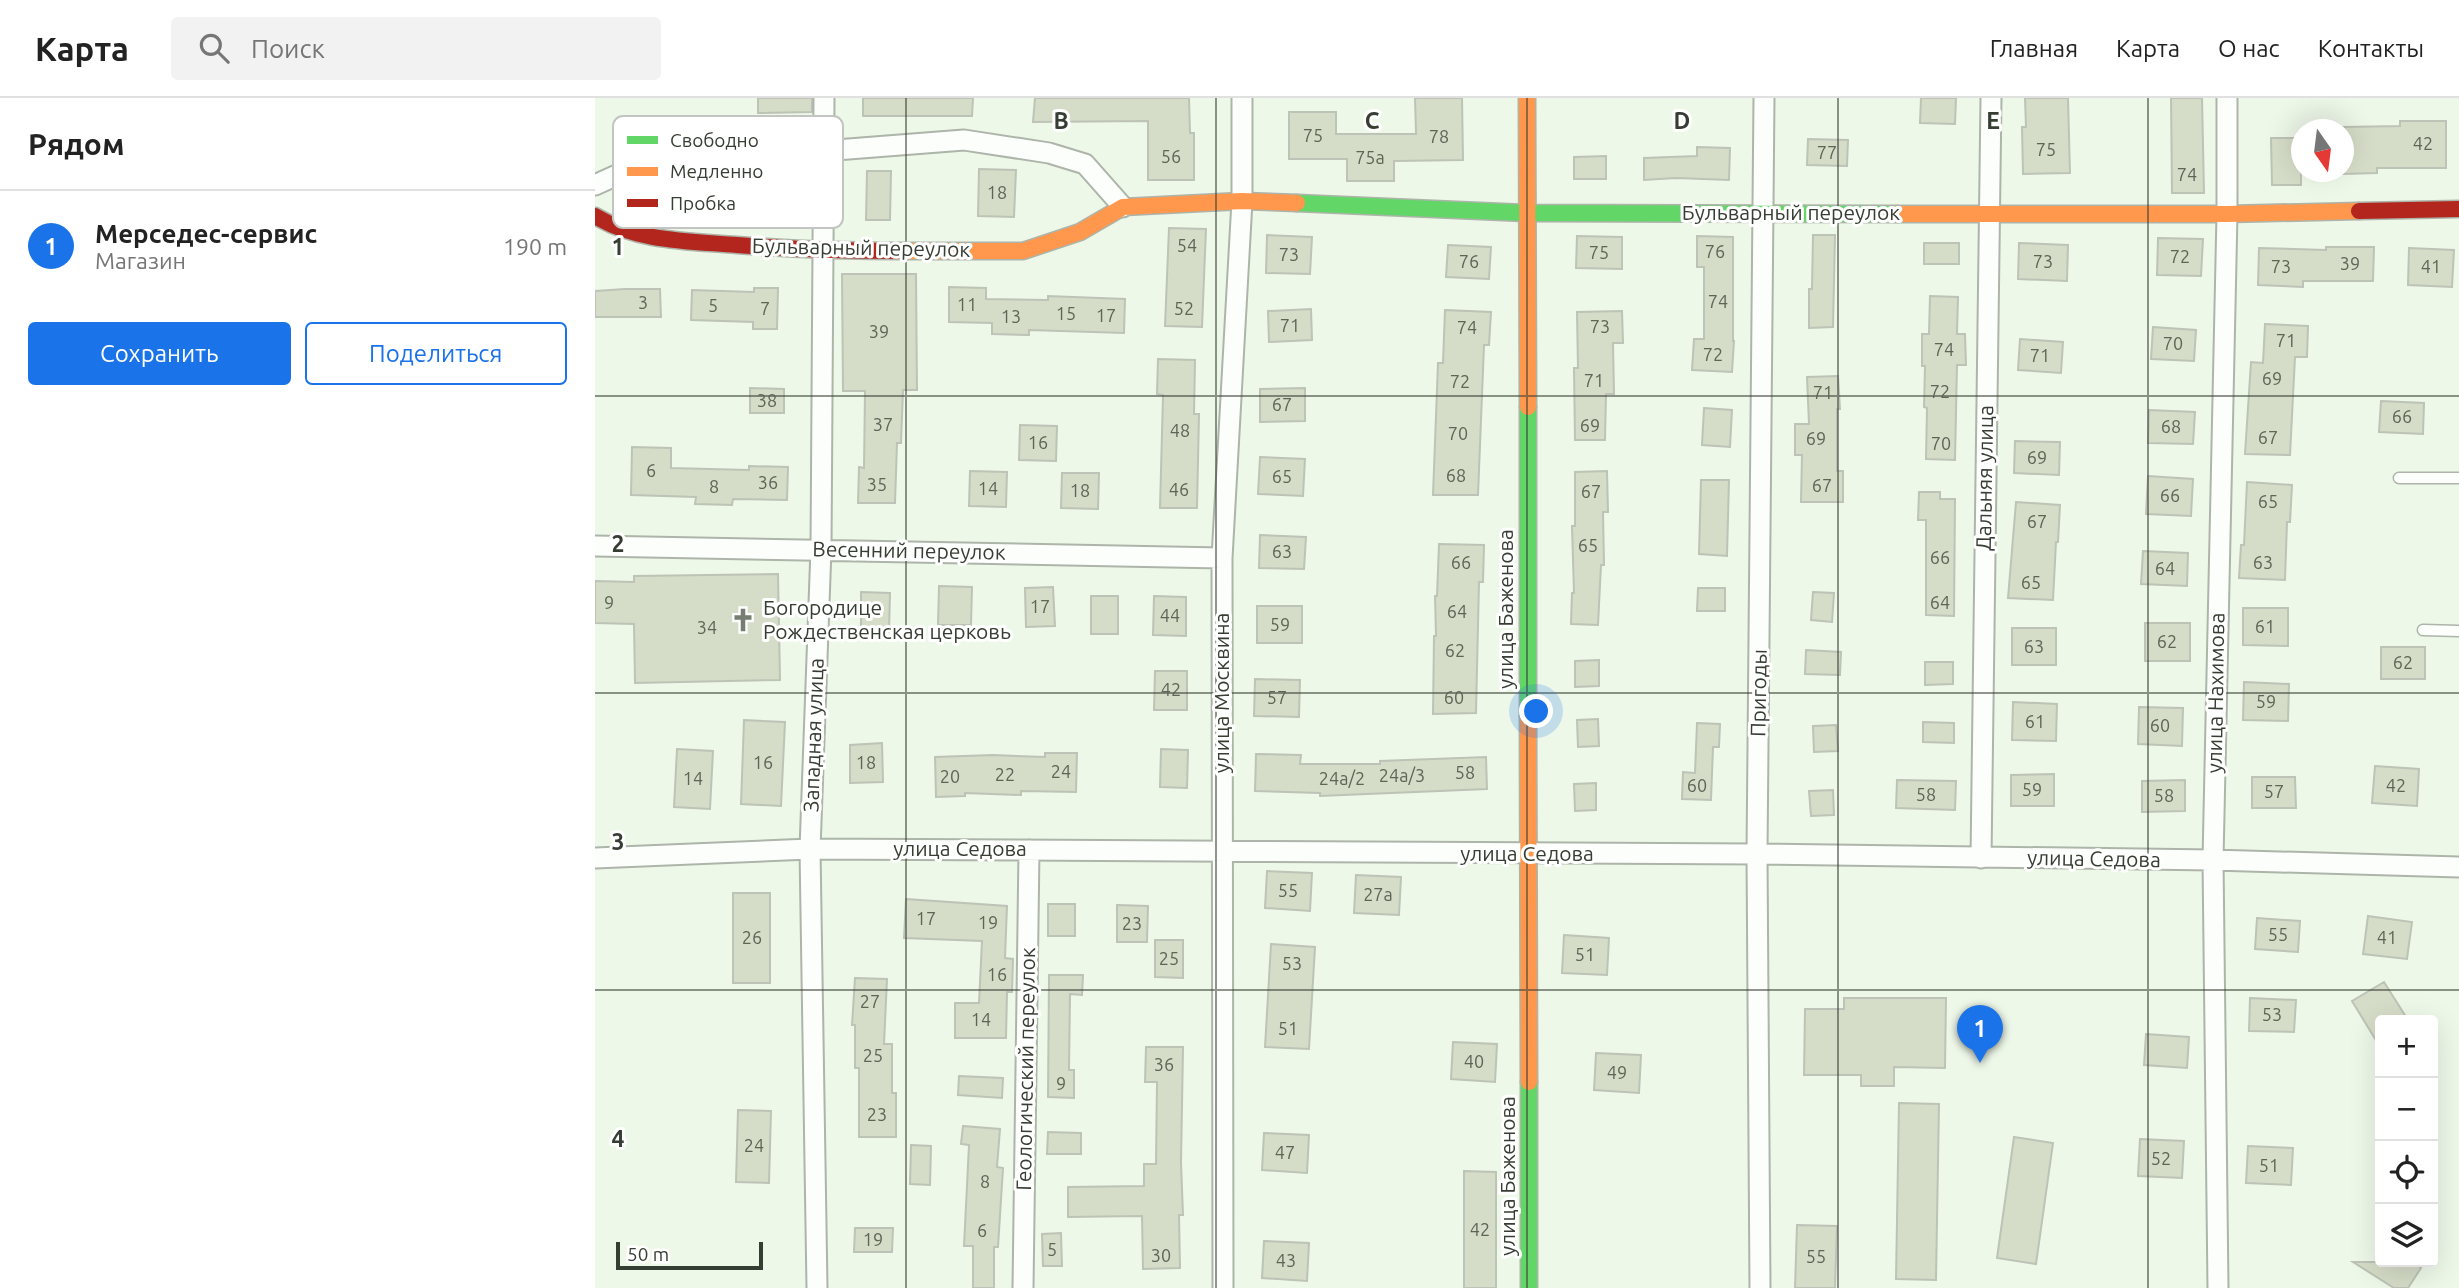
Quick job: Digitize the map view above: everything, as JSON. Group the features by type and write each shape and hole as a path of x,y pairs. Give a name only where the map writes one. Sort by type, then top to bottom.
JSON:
{"street":[{"name":"Западная улица","path":"824,98 824,116"},
{"name":"улица Москвина","path":"1223,1288 1222,558 1242,201 1242,98"},
{"name":"улица Баженова","path":"1527,98 1529,1288"},
{"name":"Пригоды","path":"1760,1288 1757,854 1764,98"},
{"name":"Дальняя улица","path":"1981,858 1991,98"},
{"name":"улица Нахимова","path":"2218,1288 2213,860 2227,214 2227,98"},
{"path":"843,149 964,139 1049,153 1085,164 1122,207"},
{"path":"595,185 613,177"},
{"name":"Бульварный переулок","path":"616,228 655,239 823,251 1023,251 1080,232 1122,207 1242,201 1526,213 2227,214 2459,209"},
{"name":"Бульварный переулок","path":"595,216 613,227"},
{"name":"Западная улица","path":"817,1288 810,849 821,549 823,228"},
{"name":"Весенний переулок","path":"595,546 1222,558"},
{"name":"улица Седова","path":"595,859 810,849 1757,854 2213,860 2459,867"},
{"name":"Геологический переулок","path":"1023,1288 1028,850"}],"lane":[{"path":"2399,478 2459,478"},
{"path":"2423,630 2459,631"}],"building":[{"path":"758,98 812,98 812,112 758,113"},
{"path":"863,98 973,98 972,116 863,116"},
{"path":"1035,98 1189,98 1190,133 1194,133 1194,180 1148,180 1148,121 1033,122"},
{"path":"1415,98 1462,98 1463,160 1394,161 1394,181 1347,181 1347,159 1289,159 1289,112 1336,112 1336,134 1416,134"},
{"path":"1921,98 1956,98 1955,124 1920,123"},
{"path":"2025,98 2068,98 2070,173 2023,174 2022,127 2026,127"},
{"path":"2171,98 2202,98 2204,193 2172,193"},
{"path":"2400,121 2446,121 2446,168 2377,168 2377,173 2354,174 2354,127 2400,126"},
{"path":"2271,138 2291,138 2291,182 2301,182 2301,185 2272,185"},
{"path":"1808,139 1848,140 1847,166 1807,165"},
{"path":"1697,147 1730,148 1729,180 1644,180 1644,158 1697,156"},
{"path":"1606,156 1606,179 1574,179 1574,157"},
{"path":"979,169 1016,170 1014,217 978,216"},
{"path":"867,171 891,171 890,220 866,220"},
{"path":"1169,228 1206,229 1202,327 1165,326"},
{"path":"1267,235 1312,237 1310,274 1266,273"},
{"path":"1813,235 1835,235 1833,327 1809,328"},
{"path":"1577,236 1622,237 1622,269 1576,268"},
{"path":"1697,236 1733,237 1732,372 1692,370 1694,339 1704,339 1704,267 1697,267"},
{"path":"2158,238 2203,239 2201,276 2157,275"},
{"path":"1924,243 1959,243 1959,264 1924,264"},
{"path":"2019,243 2068,245 2067,281 2018,279"},
{"path":"1448,245 1491,247 1489,279 1446,277"},
{"path":"2326,247 2374,247 2373,281 2303,281 2303,287 2258,285 2259,248 2326,250"},
{"path":"2409,248 2454,250 2452,287 2408,285"},
{"path":"842,274 916,274 917,390 903,390 901,443 897,443 895,503 858,503 859,467 864,468 865,391 843,391"},
{"path":"949,287 986,288 986,299 1048,300 1048,296 1125,299 1124,333 1029,330 1029,335 992,334 992,323 949,322"},
{"path":"754,288 778,288 777,329 753,329 753,322 691,320 692,290 754,292"},
{"path":"660,289 661,317 595,317 595,291"},
{"path":"1930,296 1958,297 1957,334 1965,334 1966,365 1957,365 1955,460 1926,459 1927,408 1924,407 1925,366 1922,366 1922,334 1929,334"},
{"path":"1311,309 1312,340 1269,342 1268,311"},
{"path":"1445,310 1491,312 1489,345 1484,345 1478,495 1433,495 1438,363 1443,363"},
{"path":"1622,311 1623,343 1613,343 1614,394 1606,394 1605,440 1575,440 1574,368 1578,368 1577,312"},
{"path":"2265,324 2308,326 2307,357 2295,357 2290,455 2245,454 2251,362 2263,363"},
{"path":"2153,327 2196,330 2194,361 2151,359"},
{"path":"2020,339 2063,342 2061,373 2018,370"},
{"path":"1158,359 1195,360 1194,414 1199,414 1197,508 1160,508 1163,395 1157,394"},
{"path":"1838,376 1840,409 1837,409 1837,471 1843,471 1843,502 1801,502 1802,455 1795,455 1795,424 1809,424 1807,377"},
{"path":"750,388 784,389 784,413 750,413"},
{"path":"1305,388 1305,421 1260,422 1260,389"},
{"path":"2381,401 2424,403 2423,434 2379,432"},
{"path":"1704,408 1732,410 1730,447 1702,445"},
{"path":"2149,410 2195,412 2193,444 2148,443"},
{"path":"1020,425 1057,426 1056,461 1019,460"},
{"path":"2015,441 2060,442 2059,475 2014,473"},
{"path":"632,447 671,448 671,468 749,470 749,466 788,467 787,500 733,499 732,505 695,504 696,497 631,495"},
{"path":"1260,457 1305,459 1303,496 1258,494"},
{"path":"970,471 1007,472 1006,507 969,506"},
{"path":"1607,471 1608,512 1603,512 1604,565 1601,565 1598,625 1571,624 1574,593 1572,526 1575,526 1575,472"},
{"path":"1062,473 1099,473 1098,509 1061,508"},
{"path":"2148,476 2193,479 2191,516 2146,514"},
{"path":"1701,480 1729,480 1727,556 1699,554"},
{"path":"2247,482 2292,485 2290,522 2287,522 2285,580 2239,578 2241,545 2244,545"},
{"path":"1919,492 1940,492 1940,499 1955,499 1954,616 1926,615 1926,520 1918,520"},
{"path":"2016,502 2060,505 2053,600 2008,598"},
{"path":"1260,535 1306,537 1304,569 1259,568"},
{"path":"1439,544 1484,545 1483,582 1479,582 1476,713 1433,714 1435,596"},
{"path":"2143,551 2188,553 2187,586 2141,584"},
{"path":"778,574 780,680 635,683 634,624 595,623 595,581 634,582 634,576"},
{"path":"939,586 972,587 971,625 938,625"},
{"path":"1053,587 1055,626 1026,627 1025,588"},
{"path":"1698,588 1725,588 1725,611 1697,611"},
{"path":"861,592 890,593 889,632 861,632"},
{"path":"1813,592 1834,593 1832,622 1811,620"},
{"path":"1091,596 1118,596 1118,634 1091,634"},
{"path":"1154,596 1186,597 1186,636 1153,635"},
{"path":"1257,606 1302,606 1302,643 1257,643"},
{"path":"2243,608 2288,608 2288,646 2243,645"},
{"path":"2145,623 2190,623 2190,661 2145,661"},
{"path":"2012,628 2056,628 2056,665 2012,665"},
{"path":"2381,647 2425,647 2425,679 2381,679"},
{"path":"1806,650 1841,652 1840,675 1805,674"},
{"path":"1599,660 1599,686 1575,687 1575,661"},
{"path":"1925,662 1953,662 1953,684 1925,685"},
{"path":"1155,671 1187,671 1187,710 1154,710"},
{"path":"1255,679 1300,680 1299,717 1254,716"},
{"path":"2244,682 2289,684 2288,721 2243,720"},
{"path":"2013,702 2057,704 2056,741 2012,740"},
{"path":"2139,707 2183,708 2182,746 2138,744"},
{"path":"1598,719 1599,746 1578,747 1577,720"},
{"path":"744,720 785,722 781,806 741,804"},
{"path":"1923,722 1954,723 1954,743 1923,742"},
{"path":"1697,723 1720,724 1719,747 1713,747 1711,800 1682,799 1683,772 1695,773"},
{"path":"1836,725 1838,751 1814,752 1813,726"},
{"path":"882,743 883,782 850,783 850,745"},
{"path":"677,749 713,751 710,809 674,807"},
{"path":"1161,749 1188,750 1187,788 1160,787"},
{"path":"1045,753 1077,753 1076,792 1021,791 1021,795 965,793 965,796 936,797 935,757 1045,757"},
{"path":"1256,754 1301,755 1300,764 1380,764 1380,761 1486,757 1487,789 1320,796 1320,793 1255,791"},
{"path":"2375,766 2419,769 2417,806 2372,803"},
{"path":"2054,774 2054,806 2011,806 2011,775"},
{"path":"2252,777 2295,777 2296,808 2252,808"},
{"path":"1897,780 1956,781 1955,810 1896,808"},
{"path":"2185,780 2185,811 2142,812 2142,781"},
{"path":"1596,783 1596,810 1575,811 1574,784"},
{"path":"1833,790 1834,815 1811,816 1809,791"},
{"path":"1267,871 1312,873 1310,911 1265,908"},
{"path":"1356,875 1401,877 1399,915 1354,913"},
{"path":"733,893 770,893 770,983 733,983"},
{"path":"906,899 1007,906 1005,958 1013,959 1012,992 1007,992 1006,1038 955,1038 955,1003 979,1003 982,941 904,938"},
{"path":"1048,904 1075,904 1075,936 1048,936"},
{"path":"1117,905 1148,906 1147,942 1117,942"},
{"path":"2368,916 2412,922 2407,959 2363,954"},
{"path":"2257,918 2300,921 2298,952 2255,949"},
{"path":"1564,935 1609,938 1607,975 1562,973"},
{"path":"1155,940 1183,940 1183,978 1155,977"},
{"path":"1271,944 1315,947 1309,1049 1265,1047"},
{"path":"1049,975 1083,975 1082,995 1070,994 1069,1070 1074,1070 1074,1098 1048,1097"},
{"path":"855,978 887,979 884,1044 892,1044 892,1093 896,1093 896,1137 859,1137 859,1068 855,1068 855,1025 852,1025"},
{"path":"2384,982 2405,1015 2375,1015 2375,1039 2352,1001"},
{"path":"1844,998 1946,998 1945,1068 1894,1067 1894,1086 1861,1086 1861,1075 1804,1075 1805,1009 1844,1009"},
{"path":"2250,998 2296,1000 2294,1032 2249,1031"},
{"path":"2146,1034 2189,1037 2187,1068 2144,1065"},
{"path":"1453,1042 1497,1044 1495,1082 1451,1079"},
{"path":"1146,1047 1183,1047 1183,1215 1179,1215 1180,1268 1143,1269 1142,1216 1068,1217 1068,1187 1144,1186 1144,1164 1156,1164 1157,1082 1145,1082"},
{"path":"1596,1053 1641,1055 1639,1093 1594,1090"},
{"path":"959,1076 1003,1078 1002,1098 958,1095"},
{"path":"1899,1103 1939,1104 1936,1280 1896,1279"},
{"path":"738,1110 771,1111 769,1183 736,1182"},
{"path":"963,1126 1000,1129 997,1167 1003,1168 998,1247 994,1247 994,1288 973,1288 973,1246 964,1246 969,1145 961,1144"},
{"path":"1048,1132 1081,1133 1081,1154 1047,1154"},
{"path":"1264,1133 1309,1135 1307,1173 1262,1170"},
{"path":"2014,1137 2053,1143 2036,1264 1997,1258"},
{"path":"2140,1139 2184,1141 2182,1178 2138,1176"},
{"path":"911,1145 931,1146 930,1185 910,1184"},
{"path":"2248,1146 2293,1148 2291,1185 2246,1183"},
{"path":"1464,1171 1496,1172 1496,1288 1464,1288"},
{"path":"1797,1225 1837,1226 1835,1288 1795,1288"},
{"path":"855,1228 893,1228 892,1252 854,1252"},
{"path":"1061,1233 1062,1266 1043,1266 1042,1234"},
{"path":"1264,1241 1309,1243 1307,1281 1262,1278"},
{"path":"2353,1262 2375,1262 2375,1267 2421,1268 2408,1288 2394,1288"}],"traffic: fast":[{"path":"1297,203 1526,213 1897,214"},
{"path":"1528,407 1528,716"},
{"path":"1529,1082 1529,1288"}],"traffic: slow":[{"path":"1527,98 1528,407"},
{"path":"905,251 1023,251 1080,232 1123,207 1242,201 1297,203"},
{"path":"1897,214 2227,214 2359,211"},
{"path":"1528,716 1529,1082"}],"traffic: jam":[{"path":"2359,211 2459,209"},
{"path":"595,216 613,226"},
{"path":"620,228 646,236 682,241 800,249 905,251"}],"place":[{"name":"Богородице Рождественская церковь","path":"743,620"},
{"name":"Мерседес-сервис","path":"1980,1063"}]}
